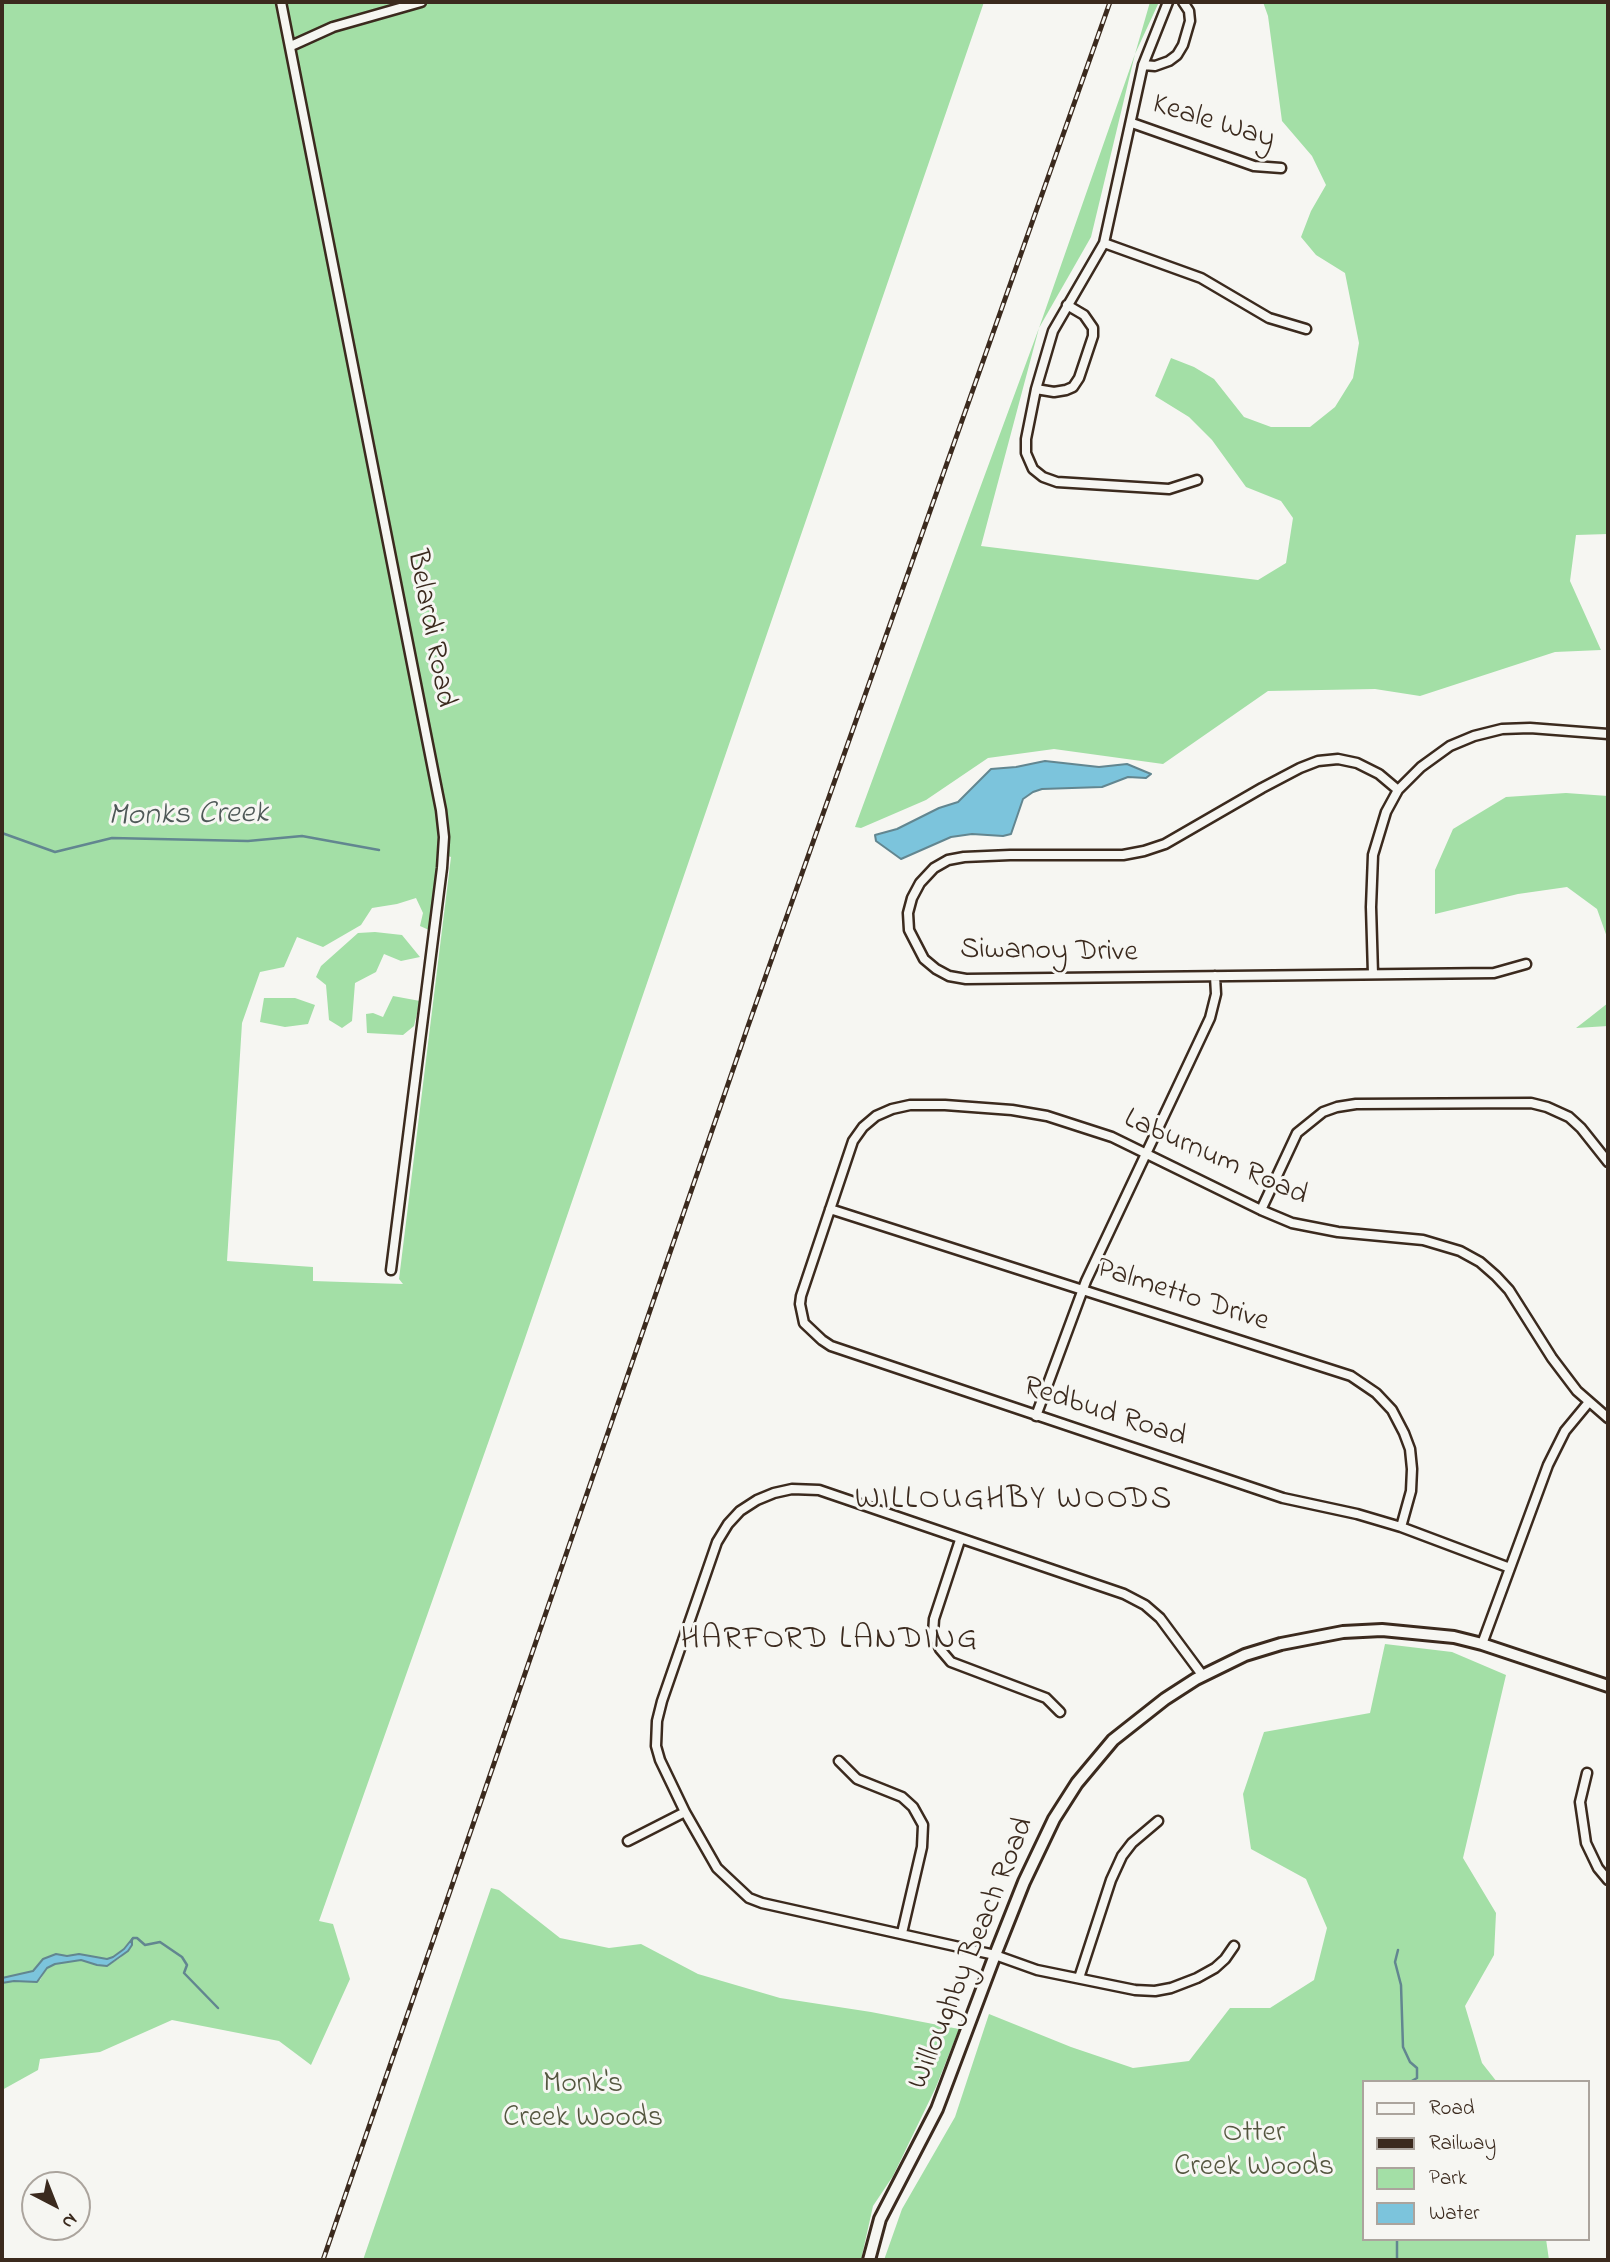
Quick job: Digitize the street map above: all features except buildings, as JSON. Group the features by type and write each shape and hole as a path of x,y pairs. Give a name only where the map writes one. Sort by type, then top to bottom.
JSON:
{"street":[{"name":"Belardi Road","path":"281,2 292,46 441,810 444,837 391,1270"},
{"path":"292,46 333,27 421,2"},
{"path":"1168,2 1143,65 1104,243 1053,331 1036,389 1026,439 1026,453 1033,469 1043,477 1057,482 1169,489 1197,480"},
{"path":"1143,65 1155,66 1177,55 1189,33 1191,20 1183,2"},
{"name":"Keale Way","path":"1132,122 1254,166 1281,168"},
{"path":"1104,243 1201,278 1269,318 1306,329"},
{"path":"1036,389 1054,392 1066,390 1073,387 1079,378 1093,336 1093,328 1084,315 1067,305"},
{"path":"1373,974 1373,855 1386,812 1398,790 1421,767 1450,746 1483,734 1502,729 1530,729 1608,734"},
{"name":"Siwanoy Drive","path":"1398,790 1379,774 1357,762 1338,759 1318,761 1281,778 1165,844 1144,851 1123,855 999,856 948,860 934,868 920,883 908,913 909,930 924,959 936,969 949,976 993,979 1494,972 1526,964"},
{"path":"1037,1416 1083,1289 1210,1018 1216,994 1215,976"},
{"path":"1261,1210 1297,1133 1317,1116 1337,1107 1356,1104 1531,1102 1569,1117 1608,1162"},
{"name":"Laburnum Road","path":"830,1209 853,1142 863,1127 876,1116 891,1109 910,1105 945,1105 1012,1110 1047,1116 1112,1138 1292,1223 1338,1232 1443,1244 1480,1262 1509,1290 1552,1358 1577,1391 1608,1419"},
{"name":"Palmetto Drive","path":"830,1209 1351,1376 1366,1385 1392,1410 1399,1420 1409,1449 1411,1490 1401,1527"},
{"name":"Redbud Road","path":"830,1209 801,1297 802,1318 811,1332 831,1346 1283,1498 1357,1514 1401,1527 1510,1568"},
{"path":"1482,1644 1556,1446 1589,1402"},
{"path":"1203,1676 1160,1618 1137,1600 819,1490 792,1489 757,1500 740,1511 722,1533 713,1551 657,1721 656,1746 685,1812 717,1868 750,1898 762,1903 995,1955 1037,1970 1135,1990 1171,1988 1215,1968 1234,1946"},
{"path":"960,1540 934,1619 933,1634 940,1649 951,1662 1045,1698 1060,1712"},
{"name":"Willoughby Beach Road","path":"869,2260 880,2219 937,2109 995,1955 1054,1819 1077,1783 1113,1740 1165,1699 1245,1655 1281,1644 1343,1632 1382,1630 1454,1637 1608,1686"},
{"path":"839,1761 857,1779 902,1797 913,1807 923,1825 922,1847 902,1933"},
{"path":"1587,1773 1580,1802 1586,1843 1598,1868 1608,1880"},
{"path":"628,1841 685,1812"},
{"path":"1079,1978 1111,1880 1122,1856 1132,1843 1158,1821"}],"green space":[{"path":"2,2 984,2 522,1347 319,1921 333,1924 350,1979 311,2065 279,2041 172,2020 100,2052 40,2059 38,2070 2,2090 2,1983 40,1980 47,1968 55,1964 81,1960 107,1966 120,1958 132,1945 132,1941 118,1955 108,1959 79,1954 56,1954 43,1959 33,1971 2,1978","holes":["440,853 451,857 399,1279 403,1284 313,1281 313,1267 227,1261 242,1023 260,972 284,967 297,937 323,947 361,925 372,908 416,898 423,913 420,926 429,930"]},
{"path":"1150,2 1159,2 1135,54"},
{"path":"1263,2 1608,2 1608,534 1576,535 1570,581 1601,650 1555,652 1420,696 1375,689 1268,691 1163,764 1054,749 988,758 926,800 861,828 855,827 1039,328 981,546 1258,580 1286,563 1293,518 1281,501 1246,487 1212,440 1189,417 1155,396 1171,358 1214,379 1244,417 1271,427 1310,427 1335,407 1353,378 1359,343 1345,273 1316,255 1301,237 1311,211 1326,185 1312,156 1282,121 1268,16"},
{"path":"1135,54 1091,237 1039,328"},
{"path":"1566,793 1608,796 1608,940 1597,909 1567,887 1518,894 1435,914 1435,870 1453,829 1506,797"},
{"path":"358,933 402,935 420,957 401,961 384,954 376,972 355,983 352,1021 342,1028 329,1020 326,985 316,977 321,966"},
{"path":"393,996 420,1001 414,1026 403,1035 367,1033 366,1014 373,1013 383,1017"},
{"path":"264,998 295,998 315,1005 308,1024 285,1027 260,1022"},
{"path":"1608,1003 1608,1026 1576,1028 1589,1018"},
{"name":"Otter Creek Woods","path":"1385,1644 1452,1652 1506,1675 1463,1858 1496,1913 1494,1955 1465,2006 1482,2063 1495,2080 1362,2080 1362,2241 1546,2241 1549,2260 884,2260 902,2209 955,2117 989,2014 1071,2047 1133,2068 1189,2061 1230,2008 1270,2008 1314,1980 1327,1928 1306,1879 1251,1849 1243,1794 1264,1732 1370,1713"},
{"name":"Monk's Creek Woods","path":"491,1888 499,1890 560,1938 609,1948 641,1944 698,1974 780,1998 959,2029 936,2087 893,2176 873,2206 861,2260 363,2260"}],"water":[{"path":"1045,761 1099,767 1127,764 1151,774 1146,778 1128,777 1102,787 1042,789 1033,792 1023,799 1011,834 1003,836 972,834 951,837 901,859 876,841 875,835 897,829 939,808 958,802 991,769"},
{"path":"132,1939 128,1951 107,1966 81,1960 55,1964 47,1968 37,1982 2,1983 2,1978 33,1971 43,1959 56,1954 79,1954 107,1959 113,1957"}],"waterway":[{"name":"Monks Creek","path":"2,833 55,852 112,838 248,841 302,836 379,850"},
{"path":"131,1942 133,1938 145,1945 160,1942 182,1957 187,1965 184,1973 218,2008"},
{"path":"1398,1950 1395,1962 1401,1985 1403,2047 1410,2062 1417,2068 1417,2078 1414,2080"},
{"path":"1397,2241 1397,2260"}],"railway":[{"path":"323,2260 747,1029 1110,2"}],"district":[{"name":"WILLOUGHBY WOODS","path":"1014,1502"},
{"name":"HARFORD LANDING","path":"830,1642"}]}
